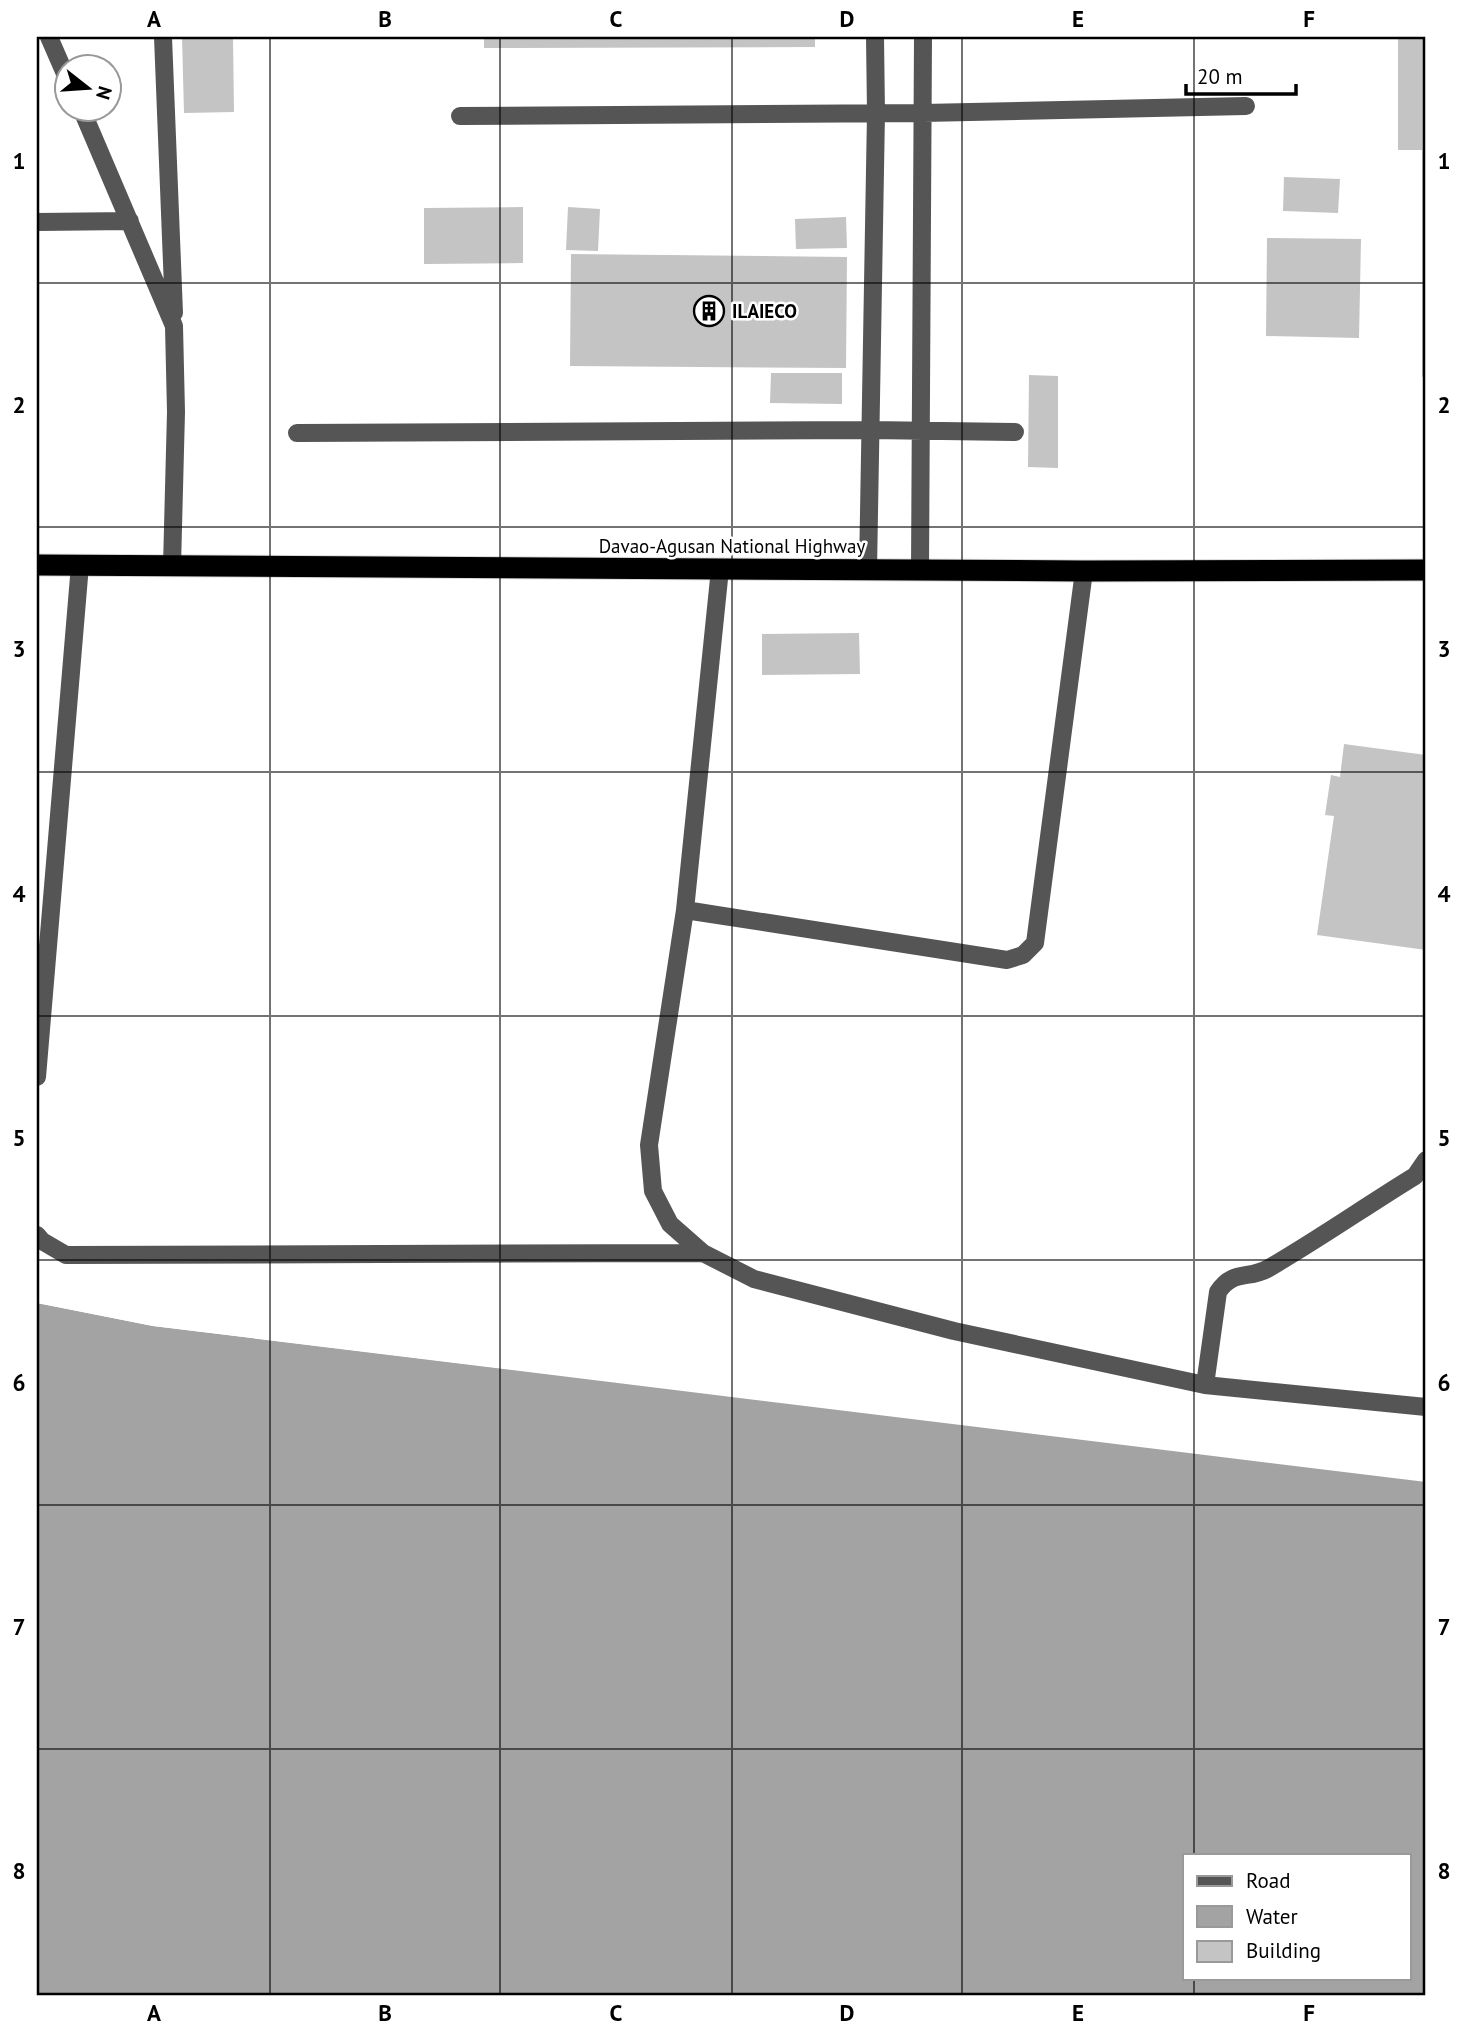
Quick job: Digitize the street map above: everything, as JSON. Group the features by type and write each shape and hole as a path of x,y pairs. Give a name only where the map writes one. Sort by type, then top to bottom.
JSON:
{"highway":[{"name":"Davao-Agusan National Highway","path":"37,565 1084,571 1426,570"}],"lane":[{"path":"163,37 176,412 172,566"},
{"path":"868,570 875,37"},
{"path":"920,570 923,37"},
{"path":"460,116 923,113 1246,106"},
{"path":"87,122 174,326"},
{"path":"37,222 130,221"},
{"path":"297,433 869,430 1015,432"},
{"path":"37,1077 80,565"},
{"path":"720,569 685,911 649,1145 653,1191 670,1224 703,1253 754,1279 954,1331 1205,1385 1426,1407"},
{"path":"685,911 1007,960 1023,955 1035,943 1084,571"},
{"path":"1205,1385 1218,1292 1224,1283 1236,1277 1267,1270 1415,1176 1426,1160"},
{"path":"37,1235 42,1241 66,1255 703,1253"}],"water":[{"path":"37,1303 153,1326 1426,1482 1426,1995 37,1995"}],"pier":[{"path":"37,1300 153,1323 517,1367 517,1370 153,1326 37,1303"}],"building":[{"path":"182,37 233,37 234,112 184,113"},
{"path":"484,37 815,37 815,47 484,48"},
{"path":"1398,37 1426,37 1426,377 1422,377 1422,150 1398,150"},
{"path":"1284,177 1340,179 1338,213 1283,211"},
{"path":"523,207 523,263 424,264 424,208"},
{"path":"568,207 600,209 598,251 566,250"},
{"path":"846,217 847,248 796,249 795,219"},
{"path":"1267,238 1361,239 1359,338 1266,336"},
{"name":"ILAIECO","path":"571,254 847,257 846,368 570,366"},
{"path":"771,373 842,373 842,404 770,403"},
{"path":"1029,375 1058,376 1058,468 1028,467"},
{"path":"859,633 860,674 762,675 762,634"},
{"path":"1344,744 1426,755 1426,950 1317,935 1334,816 1325,815 1331,775 1340,777"}],"place":[{"name":"ILAIECO","path":"709,311"}]}
